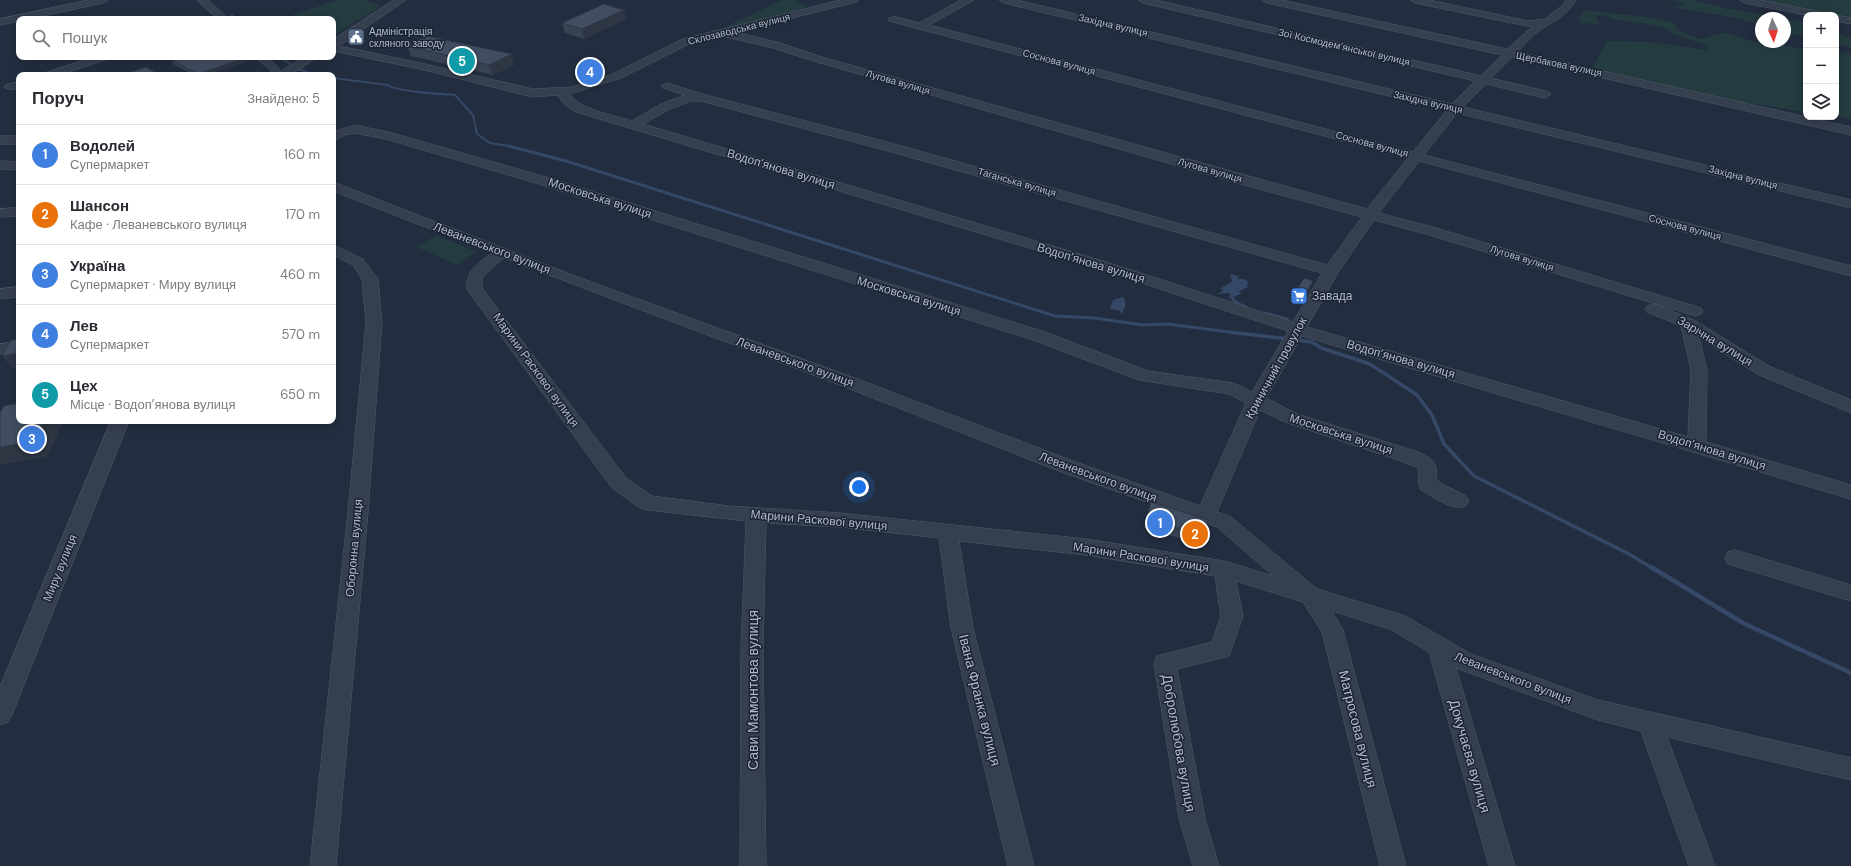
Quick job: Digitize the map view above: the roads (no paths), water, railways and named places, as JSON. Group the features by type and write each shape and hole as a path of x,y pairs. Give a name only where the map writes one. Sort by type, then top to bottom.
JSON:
{"street":[{"path":"28,16 103,0"},
{"path":"202,0 221,16"},
{"path":"336,44 374,16 401,0"},
{"name":"Склозаводська вулиця","path":"560,91 573,90 617,76 687,41 853,0"},
{"path":"920,26 969,0"},
{"name":"Західна вулиця","path":"1004,0 1851,204"},
{"name":"Зої Космодем’янської вулиця","path":"1143,0 1545,94"},
{"name":"Щербакова вулиця","path":"1267,0 1851,131"},
{"path":"1415,0 1530,27"},
{"name":"Криничний провулок","path":"1206,516 1256,400 1331,271 1370,214 1455,108 1508,53 1530,27 1548,22 1567,8 1571,0"},
{"path":"1745,0 1806,12"},
{"path":"0,22 16,19"},
{"name":"Соснова вулиця","path":"893,19 1851,270"},
{"path":"1839,19 1851,21"},
{"name":"Лугова вулиця","path":"724,33 776,45 821,60 1532,261"},
{"path":"336,47 533,93 560,91"},
{"path":"58,72 95,60"},
{"path":"264,60 275,69 276,72"},
{"path":"287,72 307,60"},
{"name":"Таганська вулиця","path":"667,86 701,97 901,150 1331,271"},
{"name":"Водоп’янова вулиця","path":"560,91 570,103 580,109 1098,264 1293,336 1697,445 1851,492"},
{"name":"Таганська вулиця","path":"633,125 681,99 690,96 701,97"},
{"name":"Московська вулиця","path":"336,135 342,132 355,129 388,136 544,181 1039,336 1145,376 1233,389 1291,418 1411,457 1427,465 1428,485 1459,502"},
{"path":"0,140 16,140"},
{"path":"0,165 16,166"},
{"name":"Леваневського вулиця","path":"336,187 578,282 846,380 1066,466 1224,522 1312,597 1397,622 1462,661 1598,710 1851,769"},
{"path":"0,213 16,212"},
{"name":"Оборонна вулиця","path":"323,866 358,519 374,322 370,279 358,262 336,250"},
{"name":"Марини Раскової вулиця","path":"503,252 480,269 474,277 474,288 619,483 647,503 756,515 840,520 1086,547 1224,569 1312,597"},
{"name":"Зарічна вулиця","path":"1532,261 1692,317 1763,370 1851,407"},
{"path":"0,294 16,292"},
{"path":"1692,317 1699,370 1697,445"},
{"path":"0,349 16,347"},
{"name":"Миру вулиця","path":"0,715 119,424"},
{"name":"Сави Мамонтова вулиця","path":"753,866 752,649 756,515"},
{"name":"Івана Франка вулиця","path":"948,532 962,628 1021,866"},
{"path":"1735,558 1851,593"},
{"name":"Добролюбова вулиця","path":"1206,866 1192,818 1165,663 1221,649 1232,616 1224,569"},
{"name":"Матросова вулиця","path":"1312,597 1332,630 1393,866"},
{"name":"Докучаєва вулиця","path":"1438,646 1502,866"},
{"path":"1650,722 1702,866"}],"water":[{"path":"1230,274 1239,276 1237,279 1244,279 1249,282 1247,285 1248,287 1238,292 1242,293 1236,297 1231,296 1230,293 1217,294 1223,291 1221,288 1232,282"},
{"path":"1123,297 1125,304 1122,315 1119,310 1110,309 1113,300"}],"waterway":[{"path":"284,60 292,65"},
{"path":"298,69 307,72"},
{"path":"336,78 388,85 409,91 455,95 473,115 477,134 490,143 508,146"},
{"path":"508,146 514,147"},
{"path":"508,146 566,161 1055,316 1094,318 1143,325 1167,324 1232,332"},
{"path":"1231,296 1235,302 1246,307"},
{"path":"1265,313 1287,319 1288,333"},
{"path":"1232,332 1288,339"},
{"path":"1232,332 1237,333"},
{"path":"1296,340 1312,342 1321,348 1370,364 1417,395 1432,415 1444,444 1474,476 1629,554 1652,568"},
{"path":"1651,567 1743,623 1851,673"}],"place":[{"name":"Адміністрація скляного заводу","path":"356,37"},
{"name":"Цех","path":"462,61"},
{"name":"Лев","path":"590,72"},
{"name":"Завада","path":"1299,296"},
{"name":"Україна","path":"32,439"},
{"name":"Водолей","path":"1160,523"},
{"name":"Шансон","path":"1195,534"}]}
